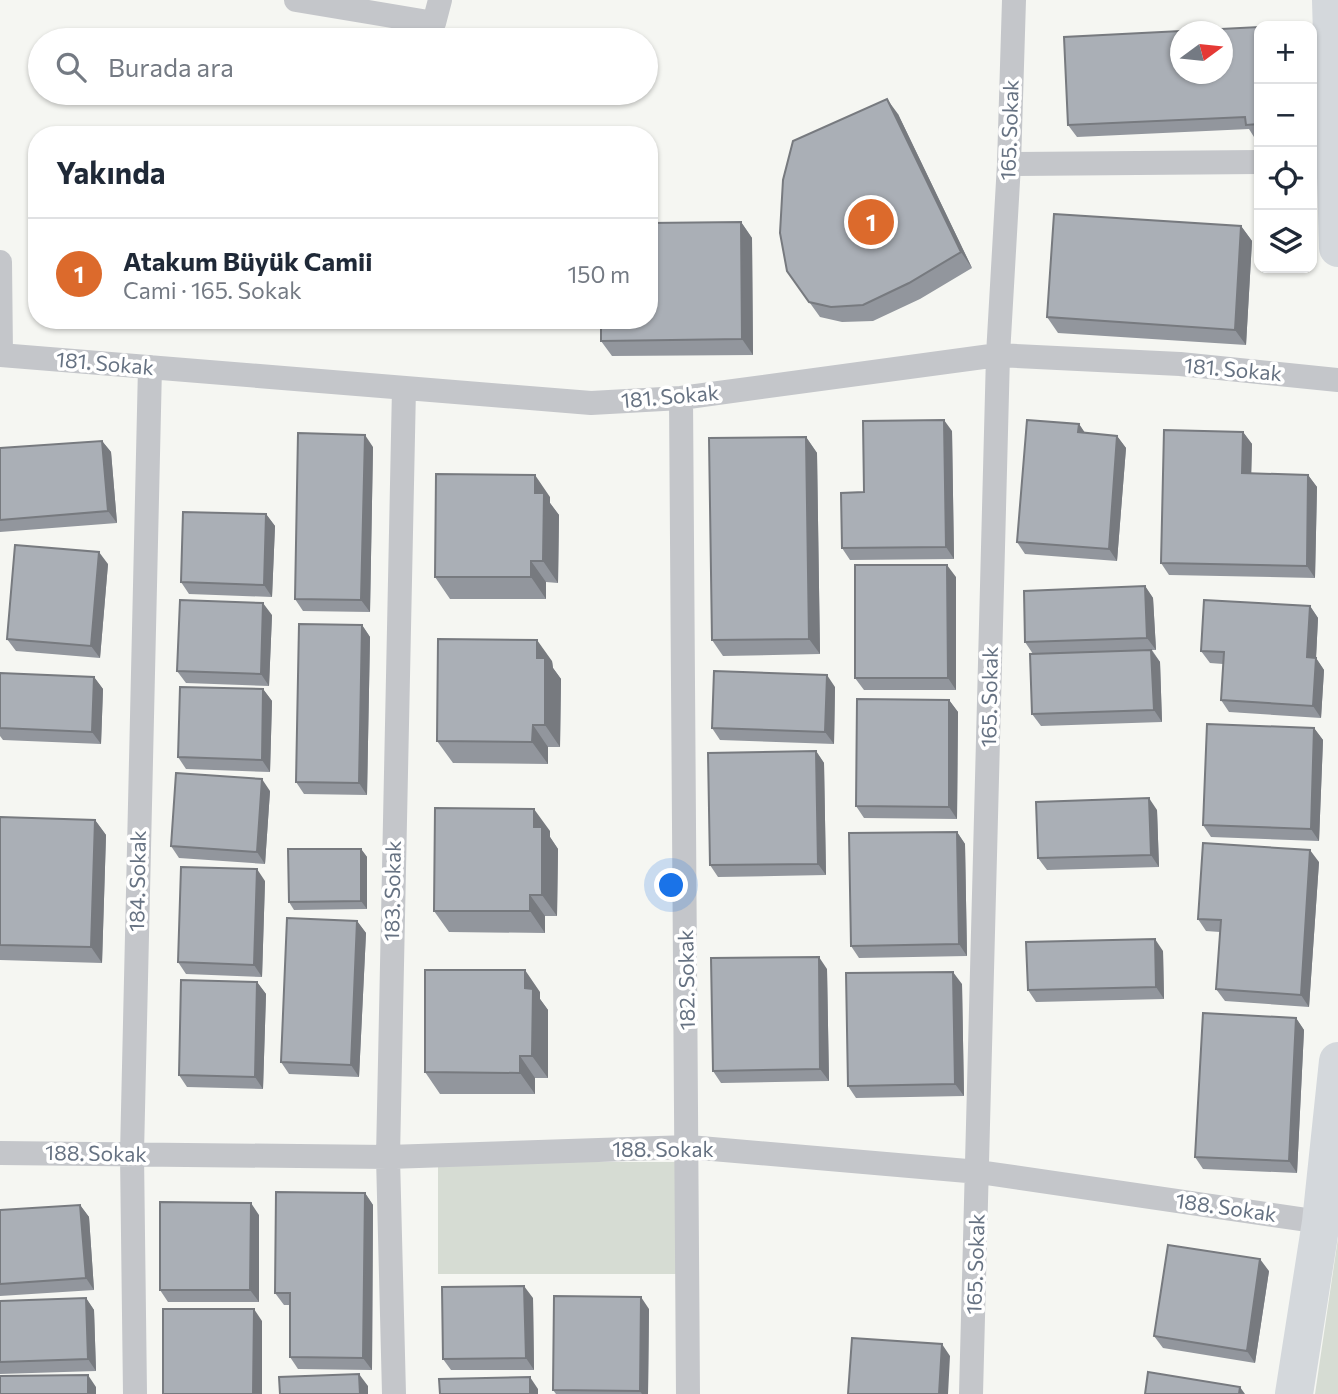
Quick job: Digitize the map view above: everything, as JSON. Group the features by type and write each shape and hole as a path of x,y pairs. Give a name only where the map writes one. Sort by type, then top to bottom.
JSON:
{"main road":[{"path":"1331,0 1323,161 1338,248"},
{"path":"1294,1394 1321,1222 1338,1061"}],"street":[{"path":"296,0 435,23 440,0"},
{"name":"165. Sokak","path":"971,1394 979,1172 998,355 1009,164 1014,0"},
{"path":"1009,164 1254,162"},
{"path":"0,262 0,355"},
{"name":"181. Sokak","path":"0,355 592,403 681,398 998,355 1180,364 1338,380"},
{"name":"184. Sokak","path":"135,1394 132,1154 150,367"},
{"name":"183. Sokak","path":"394,1394 388,1157 404,388"},
{"name":"182. Sokak","path":"681,398 688,1394"},
{"name":"188. Sokak","path":"0,1153 388,1157 688,1147 979,1172 1321,1222"}],"shaded area":[{"path":"438,1162 676,1162 676,1274 438,1274"},
{"path":"1338,1238 1338,1394 1315,1394"}],"building":[{"path":"1254,27 1254,124 1246,125 1245,117 1068,125 1064,37 1170,32 1170,84 1233,84 1233,28"},
{"path":"887,99 961,252 909,283 863,305 831,307 809,302 787,271 780,233 783,180 793,141"},
{"path":"1054,214 1241,226 1235,330 1047,317"},
{"path":"741,222 742,339 601,341 601,329 658,329 658,223"},
{"path":"944,420 946,547 842,548 841,493 864,492 863,421"},
{"path":"1027,420 1079,424 1078,432 1117,436 1109,549 1017,542"},
{"path":"1164,430 1243,432 1242,473 1308,475 1307,566 1161,563"},
{"path":"298,433 365,435 361,600 295,599"},
{"path":"806,437 809,639 712,640 709,438"},
{"path":"102,441 108,511 0,520 0,448"},
{"path":"436,474 535,475 535,493 544,493 543,561 531,561 531,577 435,577"},
{"path":"183,512 266,514 264,585 181,582"},
{"path":"15,545 99,552 91,646 7,639"},
{"path":"855,565 947,565 948,678 855,678"},
{"path":"1145,586 1147,638 1025,642 1024,591"},
{"path":"180,600 263,603 261,674 177,671"},
{"path":"1204,600 1310,606 1307,657 1316,658 1313,706 1221,700 1224,652 1201,651"},
{"path":"299,624 362,625 359,783 296,782"},
{"path":"438,639 537,640 537,658 545,658 545,725 533,725 532,742 437,741"},
{"path":"1151,650 1154,710 1032,714 1030,654"},
{"path":"714,671 827,675 825,732 712,728"},
{"path":"0,673 94,677 92,732 0,728"},
{"path":"180,687 263,689 262,760 178,757"},
{"path":"857,699 949,700 949,807 856,806"},
{"path":"1207,724 1314,728 1311,829 1203,825"},
{"path":"816,751 818,864 710,865 708,753"},
{"path":"176,773 262,779 257,852 171,846"},
{"path":"1149,798 1151,855 1038,858 1036,802"},
{"path":"435,808 534,809 534,827 542,827 542,895 530,895 530,911 434,911"},
{"path":"0,817 95,820 91,947 0,945"},
{"path":"957,832 959,944 851,946 849,833"},
{"path":"1203,843 1310,850 1301,995 1216,989 1221,920 1198,919"},
{"path":"288,849 361,849 361,901 289,902"},
{"path":"181,867 257,869 254,965 178,962"},
{"path":"287,918 357,921 351,1065 281,1062"},
{"path":"1155,939 1156,987 1028,990 1026,942"},
{"path":"819,957 820,1069 713,1071 711,958"},
{"path":"425,970 525,970 525,988 533,989 532,1056 520,1056 520,1073 425,1072"},
{"path":"953,972 955,1084 848,1086 846,973"},
{"path":"181,980 257,982 255,1077 179,1075"},
{"path":"1203,1013 1296,1018 1289,1161 1195,1157"},
{"path":"276,1192 365,1193 363,1358 290,1357 290,1293 275,1293"},
{"path":"160,1202 251,1203 250,1290 160,1290"},
{"path":"80,1205 86,1278 0,1284 0,1210"},
{"path":"1168,1245 1260,1259 1247,1351 1154,1336"},
{"path":"524,1286 526,1358 443,1359 442,1287"},
{"path":"554,1296 641,1297 640,1391 553,1390"},
{"path":"86,1298 88,1359 0,1362 0,1301"},
{"path":"163,1309 254,1309 253,1394 163,1394"},
{"path":"852,1338 942,1344 939,1394 848,1394"},
{"path":"1148,1372 1240,1387 1239,1394 1145,1394"},
{"path":"359,1374 360,1394 280,1394 279,1377"},
{"path":"88,1375 88,1394 0,1394 0,1376"},
{"path":"530,1377 530,1394 440,1394 439,1379"}],"place":[{"name":"Atakum Büyük Camii","path":"871,222"}]}
